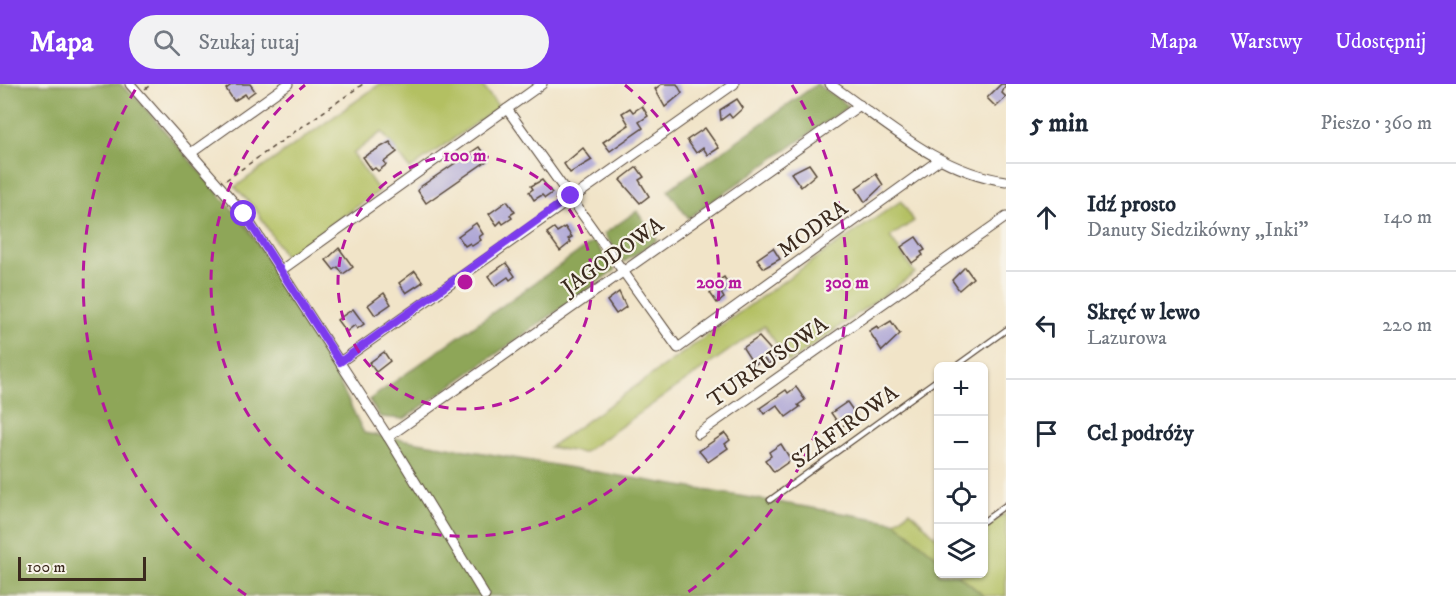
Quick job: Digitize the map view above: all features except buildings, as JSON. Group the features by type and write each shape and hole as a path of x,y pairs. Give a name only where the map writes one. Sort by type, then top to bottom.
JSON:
{"street":[{"path":"130,84 244,214 388,437 485,596"},
{"path":"191,153 288,84"},
{"path":"280,271 542,84"},
{"path":"340,362 571,196 734,84"},
{"path":"830,84 939,160 982,178 1006,181"},
{"name":"JAGODOWA","path":"388,437 860,105"},
{"path":"507,109 623,271"},
{"name":"MODRA","path":"623,271 678,348 939,160"},
{"name":"TURKUSOWA","path":"698,434 1006,217"}],"lane":[{"path":"962,362 1006,330"},
{"name":"SZAFIROWA","path":"770,500 934,383"},
{"path":"988,518 1006,505"}],"path":[{"path":"219,185 363,84"}],"green space":[{"path":"0,84 120,84 140,102 248,228 327,357 364,433 895,522 934,555 934,578 962,578 984,596 0,596"},
{"path":"380,84 481,84 499,107 410,169 382,132 353,154 379,191 285,257 255,208 235,187"},
{"path":"817,84 849,106 688,218 668,190"},
{"path":"901,201 914,221 890,237 915,273 789,362 764,326 583,453 550,447 815,259"},
{"path":"637,211 657,240 624,262 604,234"},
{"path":"594,241 615,270 404,419 380,417 369,400"},
{"path":"910,511 934,535 934,555 895,522"},
{"path":"1006,513 1006,596 984,596 962,578 988,578 988,525"}],"route":[{"path":"244,214 340,362 571,196"}]}
